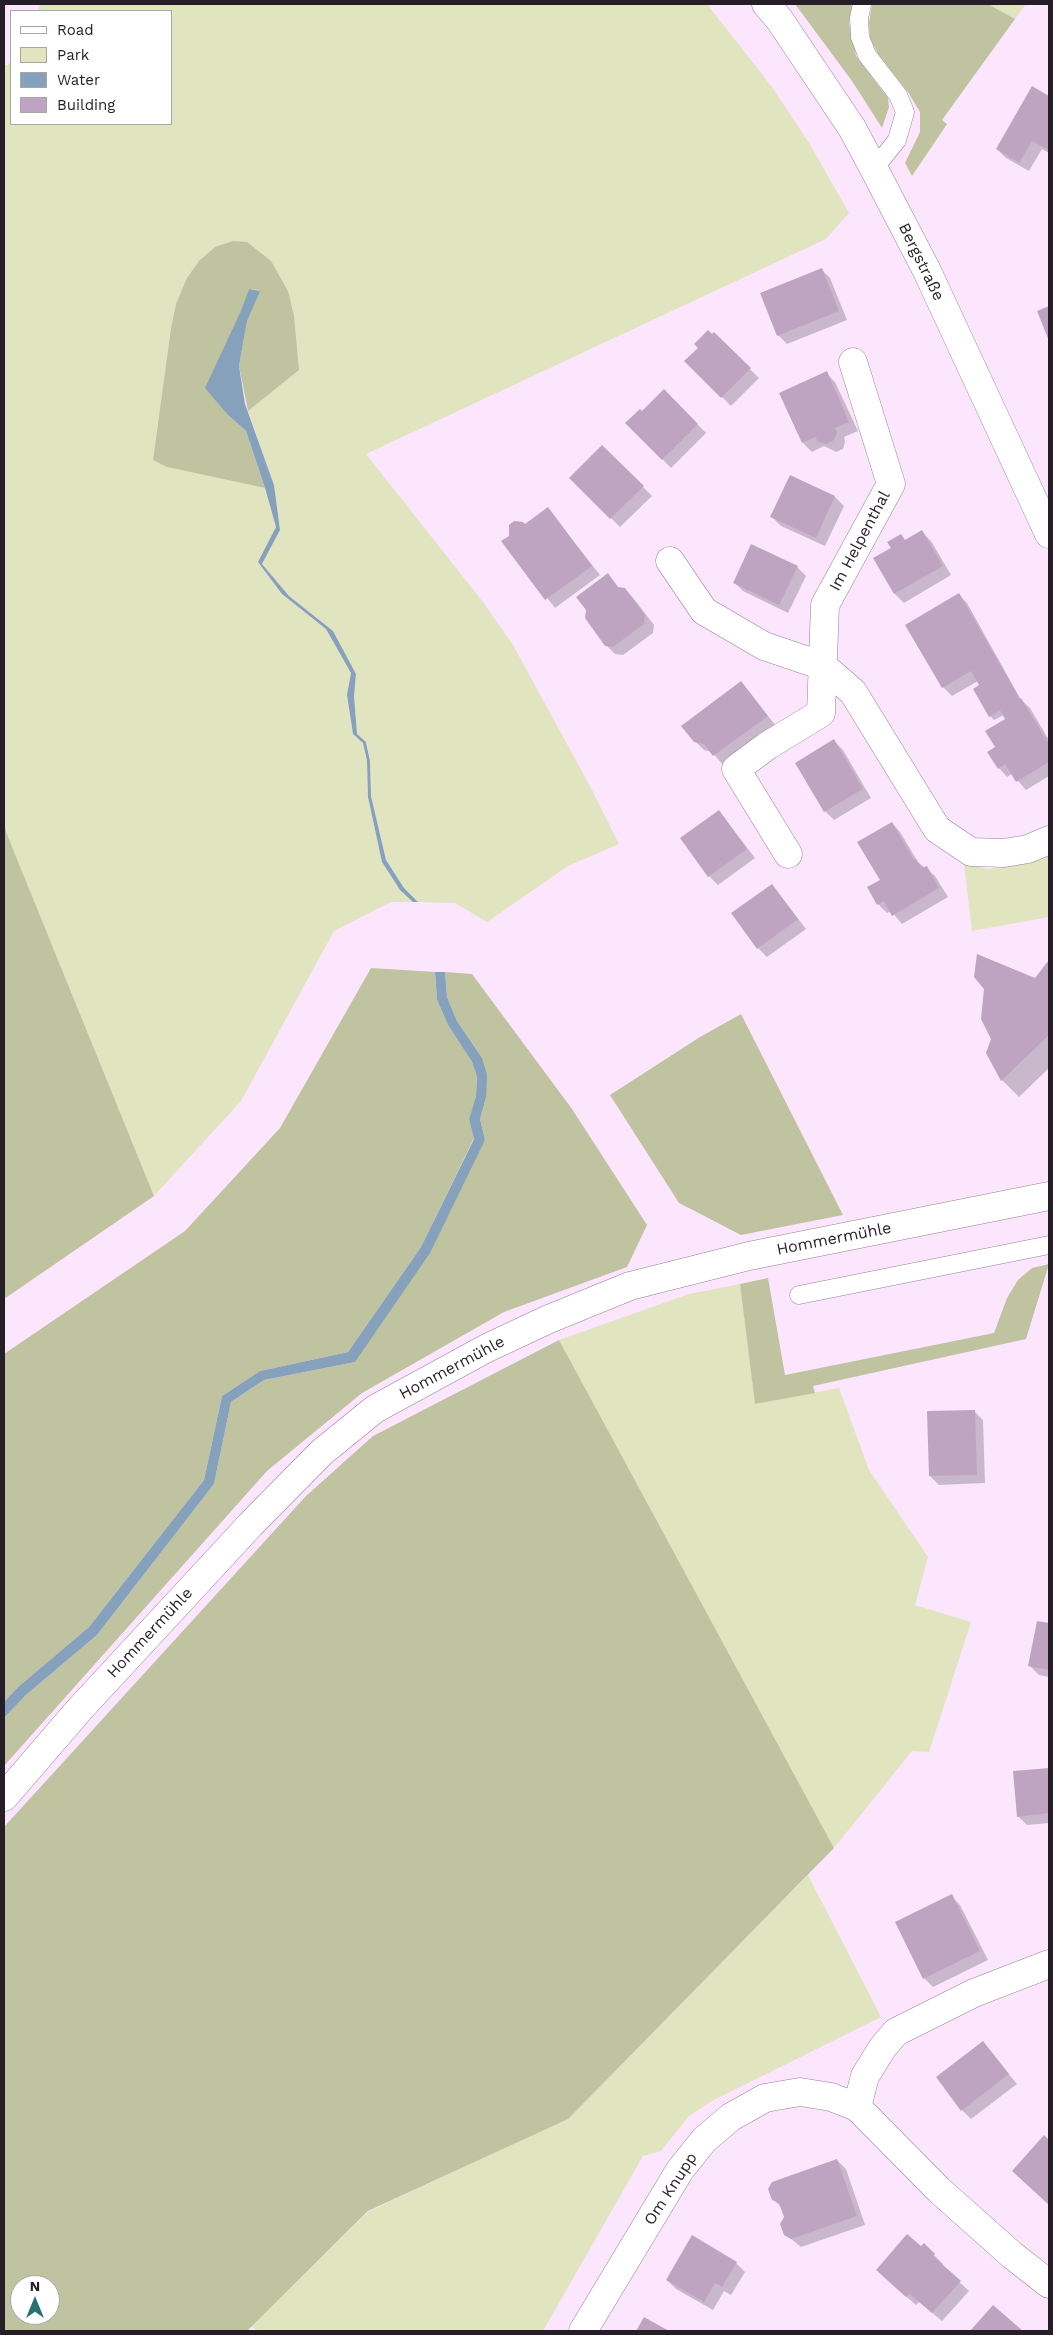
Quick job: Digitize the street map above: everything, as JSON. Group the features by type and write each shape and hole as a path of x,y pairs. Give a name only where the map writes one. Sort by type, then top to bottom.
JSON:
{"street":[{"name":"Bergstraße","path":"766,4 779,19 852,128 874,169 927,271 1049,534"},
{"name":"Im Helpenthal","path":"788,854 736,769 768,746 821,713 825,606 891,484 853,362"},
{"path":"670,560 704,611 764,646 823,666 853,692 936,829 971,852 1004,853 1028,849 1049,840"},
{"name":"Hommermühle","path":"4,1797 79,1710 251,1524 322,1452 375,1409 487,1348 549,1319 630,1286 750,1256 1049,1196"},
{"path":"857,2107 865,2076 883,2047 896,2032 974,1993 1049,1964"},
{"name":"Om Knupp","path":"583,2331 680,2170 704,2140 725,2123 765,2098 800,2092 831,2097 857,2107 939,2190 1012,2255 1049,2284"}],"lane":[{"path":"862,4 859,18 860,37 868,55 898,95 905,112 897,140 874,169"},
{"path":"799,1295 1049,1245"}],"green space":[{"path":"41,4 707,4 772,87 809,143 849,213 826,239 366,454 483,602 513,645 591,788 619,844 568,866 487,922 455,903 418,902 404,888 386,860 371,796 370,761 367,743 357,734 354,696 356,674 333,631 289,596 262,564 280,530 274,485 248,411 299,370 176,304 153,460 167,467 265,488 276,527 258,562 282,594 326,629 351,673 347,695 353,734 363,742 367,761 368,797 382,862 400,890 413,902 391,902 334,931 241,1101 154,1196 6,832 4,821 4,65 8,65 10,62 10,125 172,125 172,10 38,10"},
{"path":"795,4 852,4 849,23 856,56 888,98 889,107 882,128 852,81"},
{"path":"872,4 988,4 1015,19 942,120 947,124 912,176 905,163 920,132 920,112 908,92 878,54 870,38 869,23"},
{"path":"988,4 1026,4 1015,19"},
{"path":"233,241 247,242 271,261 288,291 294,316 299,370 248,411 239,366 247,321 259,290 249,289 240,313 228,415 246,431 265,488 167,467 153,460 176,304 187,278 199,261 215,247"},
{"path":"4,821 6,832 154,1196 4,1299"},
{"path":"1049,855 1049,917 972,931 964,864 988,869 1032,862"},
{"path":"371,968 435,972 437,1000 448,1025 472,1062 477,1077 476,1096 469,1119 474,1138 421,1247 348,1352 260,1371 222,1396 204,1480 89,1627 18,1687 4,1702 4,1354 185,1231 280,1128"},
{"path":"445,972 472,974 572,1109 647,1225 627,1267 504,1312 362,1393 267,1471 4,1766 4,1718 26,1695 97,1635 214,1484 231,1402 264,1380 355,1362 485,1140 480,1119 486,1098 482,1058 457,1021 447,997"},
{"path":"741,1014 843,1215 741,1235 679,1203 610,1095 700,1037"},
{"path":"1049,1264 1026,1339 813,1386 815,1393 755,1404 740,1284 768,1278 785,1375 994,1333 1007,1298 1018,1280 1032,1268"},
{"path":"740,1284 755,1404 839,1388 869,1470 928,1557 915,1605 971,1622 929,1752 912,1751 834,1848 559,1340 689,1294"},
{"path":"559,1340 834,1848 568,2119 368,2211 247,2331 4,2331 4,1827 306,1496 373,1436"},
{"path":"808,1875 881,2017 712,2101 689,2116 661,2151 643,2156 543,2331 259,2331 251,2327 368,2212 568,2118"}],"water":[{"path":"249,289 260,291 247,321 239,366 245,404 274,485 280,530 262,564 289,596 333,631 356,674 354,696 357,734 366,742 370,761 371,796 386,860 404,888 418,902 413,902 400,890 382,862 368,797 367,761 363,743 353,734 347,695 351,673 326,629 282,594 258,562 276,527 265,488 246,431 228,415 205,388 240,313"},
{"path":"435,972 445,972 447,997 457,1021 482,1058 487,1075 486,1098 480,1119 485,1140 430,1253 355,1362 264,1380 231,1402 214,1484 97,1635 26,1695 4,1718 4,1702 18,1687 89,1627 204,1480 222,1396 260,1371 348,1352 421,1247 474,1139 469,1119 476,1096 477,1077 472,1062 448,1025 437,1000"}],"building":[{"path":"1032,86 1049,96 1049,150 1032,141 1019,163 996,149"},
{"path":"822,268 839,311 777,336 760,293"},
{"path":"1049,306 1049,341 1037,311"},
{"path":"708,330 712,334 714,332 751,368 721,398 684,361 698,348 694,344"},
{"path":"827,371 849,422 835,428 837,432 834,440 826,444 817,441 816,437 802,443 779,393"},
{"path":"664,389 698,424 662,460 625,423 640,409 642,411"},
{"path":"602,445 644,486 610,519 569,478"},
{"path":"790,475 835,496 816,538 770,517"},
{"path":"548,507 592,566 545,600 501,541 509,536 509,525 514,521 525,524"},
{"path":"922,530 943,566 894,594 873,558 891,548 887,542 901,534 905,540"},
{"path":"751,544 798,566 779,605 733,583"},
{"path":"608,573 618,587 625,588 645,615 644,624 613,647 605,646 585,618 586,610 576,597"},
{"path":"959,593 1020,699 1049,744 1049,762 1016,782 1005,764 998,769 987,752 995,747 985,731 1005,719 1000,710 989,717 973,689 979,685 971,671 942,688 905,625"},
{"path":"741,681 768,716 713,756 704,744 694,742 681,726"},
{"path":"834,739 863,789 824,812 795,763"},
{"path":"719,810 747,849 708,877 680,838"},
{"path":"892,822 914,860 916,859 922,868 927,866 939,888 892,916 884,901 877,905 867,887 880,880 857,842"},
{"path":"772,884 798,919 757,949 731,913"},
{"path":"977,954 1035,978 1049,960 1049,1035 1001,1081 986,1053 991,1039 981,1019 984,989 974,977"},
{"path":"975,1410 977,1475 929,1476 927,1411"},
{"path":"1037,1621 1049,1623 1049,1670 1028,1666"},
{"path":"1049,1768 1049,1813 1017,1817 1013,1771"},
{"path":"952,1894 980,1951 923,1979 895,1922"},
{"path":"983,2041 1009,2074 961,2111 936,2077"},
{"path":"1044,2135 1049,2140 1049,2205 1012,2171"},
{"path":"837,2159 857,2216 791,2239 784,2235 780,2224 784,2217 779,2203 772,2200 768,2189 772,2182"},
{"path":"907,2234 921,2246 924,2243 935,2254 933,2256 961,2281 932,2313 910,2294 906,2297 876,2270"},
{"path":"692,2235 737,2262 722,2287 715,2283 704,2302 666,2280"},
{"path":"993,2305 1023,2331 970,2331"},
{"path":"644,2317 669,2331 636,2331"}]}
